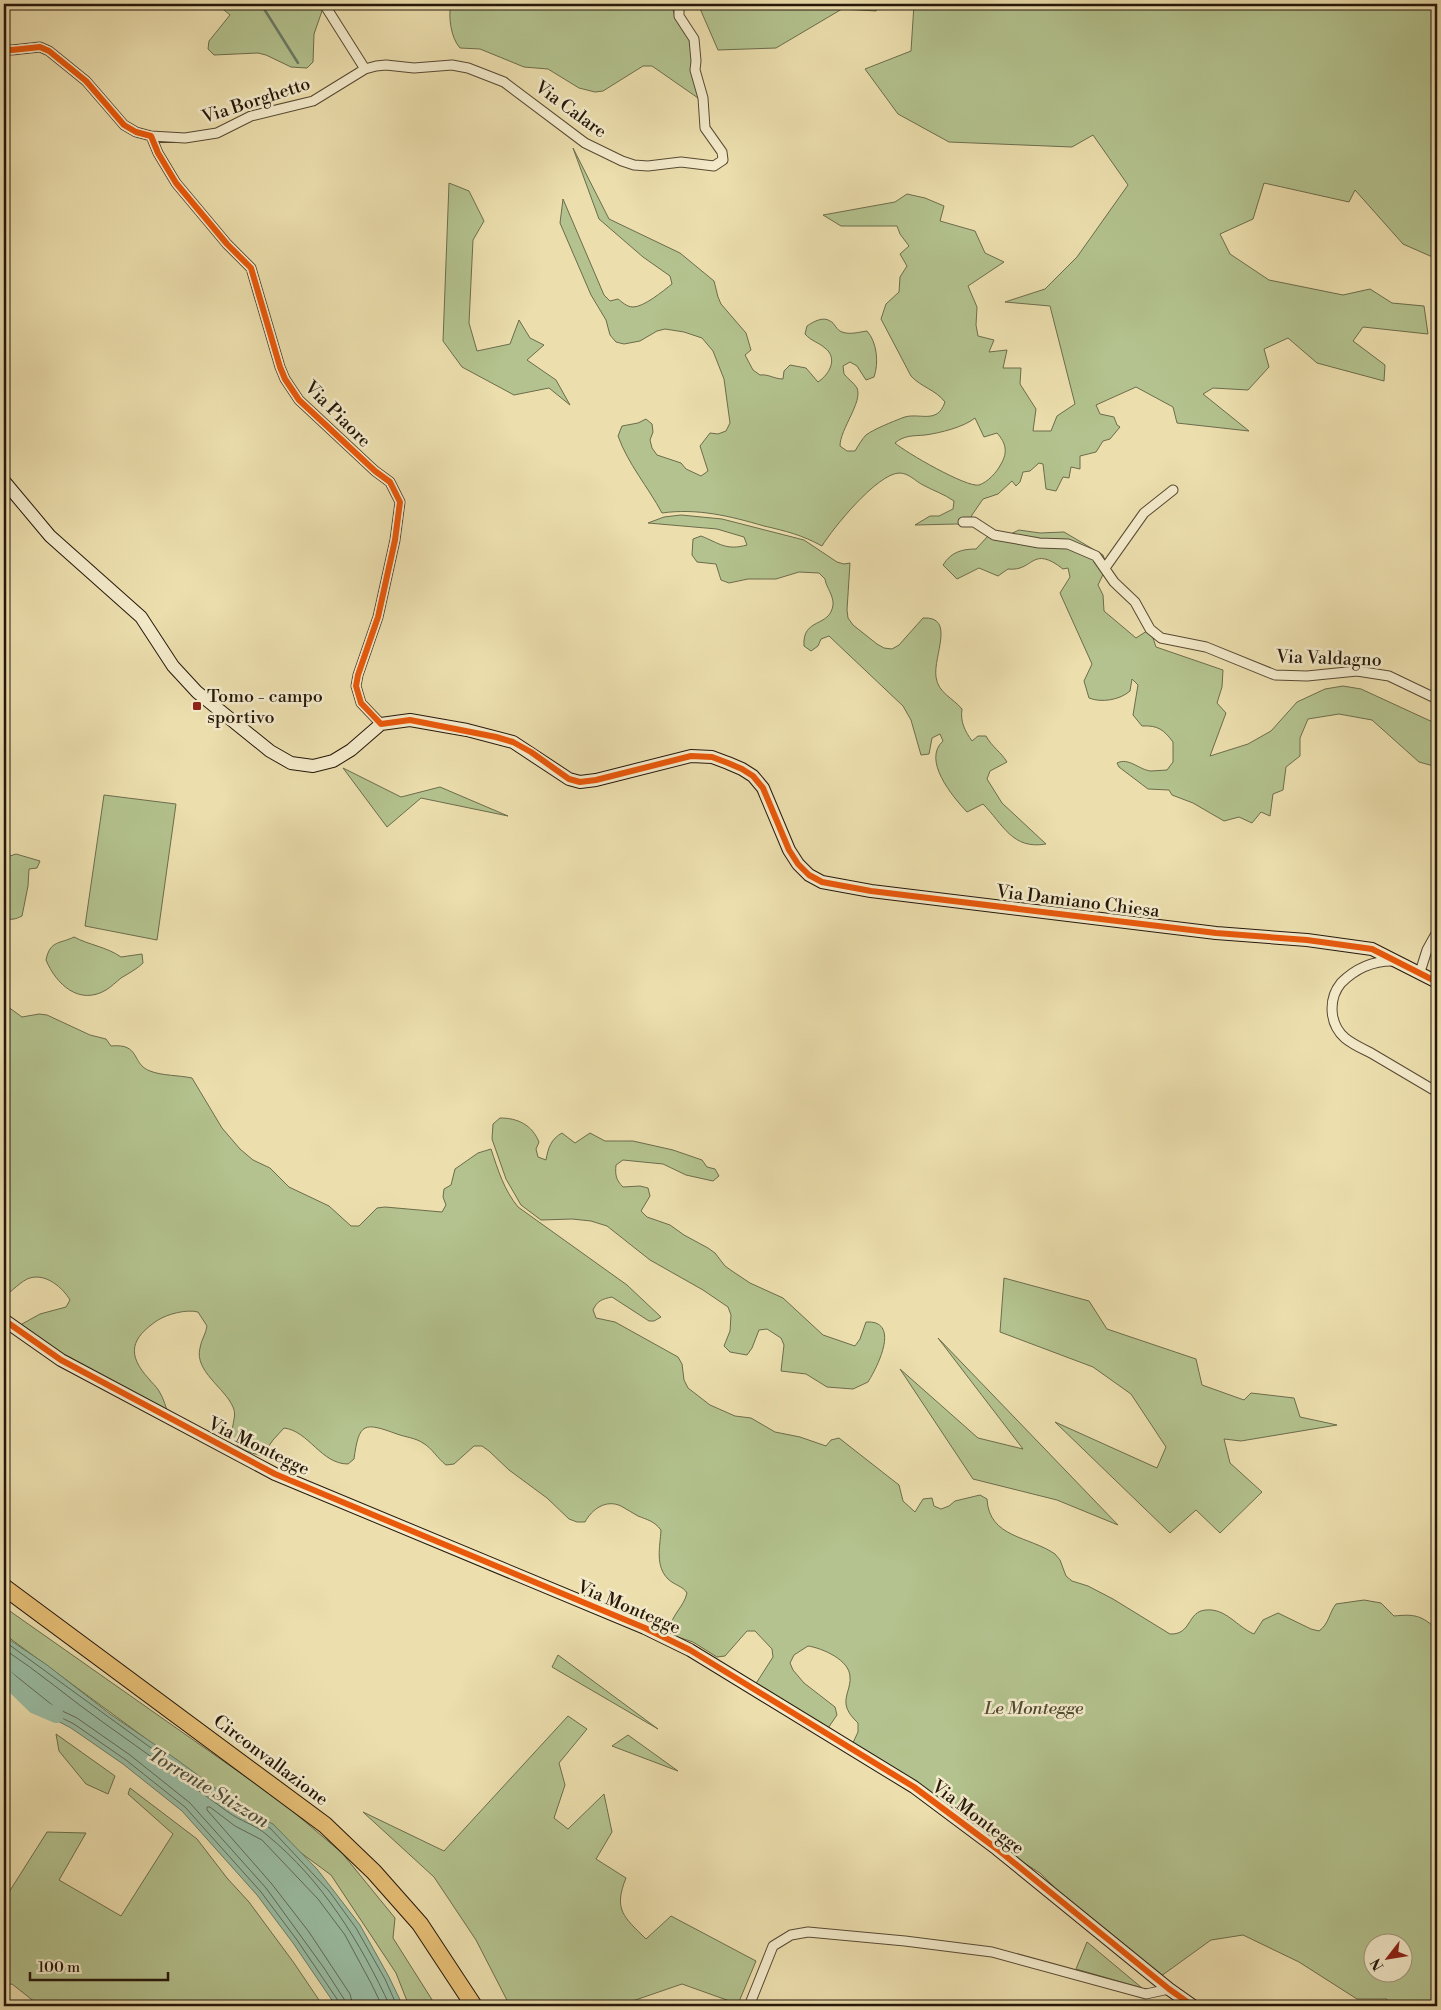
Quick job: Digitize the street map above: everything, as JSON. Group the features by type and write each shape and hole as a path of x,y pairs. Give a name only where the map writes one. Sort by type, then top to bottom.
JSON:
{"highway":[{"name":"Circonvallazione","path":"4,1588 269,1782 324,1826 374,1872 420,1924 474,2006"}],"street":[{"path":"324,4 365,69"},
{"name":"Via Calare","path":"365,69 386,65 414,68 452,65 468,68 491,76 516,90 585,143 622,161 634,165 648,166 681,162 714,166 723,160 722,152 705,128 703,98 695,70 694,39 679,16 679,4"},
{"name":"Via Borghetto","path":"4,49 40,47 49,50 86,81 124,125 136,132 151,136 185,138 217,133 252,116 313,100 365,69"},
{"name":"Via Piaore","path":"151,136 158,153 176,183 226,244 251,268 280,367 291,389 299,400 375,471 390,482 396,491 400,502 395,540 378,616 356,686 360,703 381,724"},
{"path":"4,482 50,536 141,618 173,666 196,692 270,751 291,763 313,766 333,761 351,750 381,724"},
{"path":"1105,568 1144,514 1174,490"},
{"name":"Via Valdagno","path":"963,522 974,522 994,535 1005,538 1068,544 1096,556 1114,582 1135,602 1150,629 1161,638 1206,647 1275,675 1307,676 1357,671 1389,676 1437,699"},
{"name":"Via Damiano Chiesa","path":"381,724 410,720 496,737 513,742 531,752 563,775 580,782 596,780 692,756 712,757 742,769 753,776 763,788 789,850 798,864 809,875 822,882 881,892 1216,933 1326,942 1372,949 1437,982"},
{"path":"1420,972 1437,932"},
{"path":"1398,961 1384,961 1364,966 1347,978 1336,989 1332,999 1334,1022 1344,1038 1437,1092"},
{"name":"Via Montegge","path":"4,1320 62,1360 275,1474 645,1628 690,1650 914,1787 997,1849 1169,1989 1193,2006"},
{"path":"749,2006 773,1946 791,1935 808,1932 905,1941 992,1952 1146,1994 1169,1989"}],"green space":[{"path":"217,4 319,4 322,11 314,34 313,62 307,68 291,67 258,53 214,55 208,49 209,41 230,15"},
{"path":"451,4 672,4 674,14 679,23 694,39 703,104 698,98 652,66 643,66 603,91 595,92 579,88 548,69 524,67 480,49 460,48 454,39 451,27"},
{"path":"698,4 880,4 876,11 842,9 776,48 718,50"},
{"path":"914,4 1437,4 1437,259 1403,244 1355,190 1349,202 1264,183 1253,219 1220,234 1230,254 1269,280 1343,295 1370,289 1392,303 1424,306 1428,334 1363,327 1353,341 1385,365 1384,381 1317,363 1288,338 1264,349 1269,367 1248,390 1213,388 1203,394 1249,431 1177,423 1173,407 1136,387 1096,405 1100,414 1114,417 1117,425 1120,427 1110,439 1103,441 1096,452 1080,456 1080,469 1071,467 1069,478 1063,477 1056,491 1046,489 1043,464 1039,463 1030,471 1023,472 1020,482 1016,486 1012,481 998,494 983,499 967,526 957,524 915,525 930,516 939,516 953,509 954,501 903,473 890,476 879,482 845,515 822,546 794,534 726,516 701,512 662,513 622,446 618,436 622,426 638,423 646,419 652,424 653,432 650,440 652,448 657,455 681,463 686,469 701,476 708,471 700,446 710,433 718,434 726,431 730,423 724,379 713,351 702,338 684,332 665,329 657,331 640,341 624,344 616,342 610,335 606,320 591,295 560,223 563,199 604,295 610,301 618,299 629,306 637,306 653,298 672,284 670,276 643,257 599,219 573,148 609,219 680,253 714,281 721,304 746,333 751,350 745,355 753,370 760,375 783,379 784,371 790,365 806,368 818,382 822,379 829,370 832,361 829,352 825,348 805,334 807,326 815,321 821,319 832,322 840,331 845,333 867,331 873,341 876,353 874,377 866,380 857,366 850,362 843,366 844,374 856,386 858,394 857,401 841,439 840,446 847,451 855,451 866,435 902,418 937,414 945,402 911,376 881,319 886,304 899,292 900,277 907,266 900,254 909,246 900,234 897,226 841,226 823,215 895,202 907,194 925,198 944,206 940,221 975,231 985,253 1004,262 968,286 977,307 976,325 978,336 994,340 989,352 1007,350 1003,368 1021,368 1020,384 1036,409 1033,431 1051,431 1057,416 1075,404 1050,306 1005,302 1045,289 1077,257 1128,185 1093,135 1072,147 949,142 898,114 865,69 911,51","holes":["975,418 984,437 997,433 1004,444 1005,452 997,470 989,479 979,485 962,481 923,461 895,443 906,437 952,429"]},
{"path":"449,183 469,191 484,221 473,240 469,323 477,351 510,344 519,320 530,338 544,345 527,360 556,380 570,405 549,388 514,395 462,367 443,341"},
{"path":"681,515 722,519 804,540 837,562 850,563 848,618 853,625 884,648 892,649 899,645 923,618 933,619 939,623 941,639 936,668 937,683 962,709 964,726 972,741 978,736 986,736 1007,762 990,771 987,779 1002,803 1046,844 1034,845 1016,839 1009,834 983,804 967,812 947,788 937,768 937,749 943,741 940,734 932,738 929,754 921,755 911,720 903,706 829,636 821,639 818,646 811,651 804,646 807,631 827,617 833,605 825,579 819,573 799,572 776,579 748,579 729,583 721,580 716,564 697,562 692,555 693,539 701,536 728,547 740,547 747,545 744,537 717,529 648,523 664,517"},
{"path":"1019,530 1040,533 1064,532 1103,555 1107,566 1098,585 1103,595 1104,611 1136,638 1150,629 1156,647 1223,670 1222,687 1217,703 1226,713 1210,756 1248,744 1271,731 1297,702 1325,689 1343,686 1361,689 1437,724 1437,767 1419,762 1372,720 1339,714 1308,719 1300,738 1300,756 1286,767 1283,790 1273,794 1270,816 1261,812 1252,823 1239,817 1224,821 1193,803 1172,795 1169,790 1148,789 1119,767 1117,763 1126,762 1151,771 1167,770 1173,762 1173,742 1160,729 1152,726 1142,726 1133,715 1138,685 1132,679 1130,691 1121,697 1105,700 1089,698 1084,681 1092,664 1060,593 1070,577 1068,568 1063,569 1053,562 1038,559 1017,569 1008,569 998,576 979,568 957,579 943,565 957,552 976,549 988,536 1004,537"},
{"path":"343,768 401,797 440,787 508,816 421,798 387,827"},
{"path":"104,795 176,804 157,940 85,926"},
{"path":"16,854 40,861 37,868 29,869 28,886 22,916 11,919 4,917 4,858"},
{"path":"74,937 121,957 142,954 143,963 106,990 96,994 78,994 62,984 50,969 46,960 53,946"},
{"name":"Le Montegge","path":"4,1004 22,1017 39,1014 47,1015 90,1035 106,1039 111,1046 127,1048 132,1051 144,1068 150,1071 192,1078 222,1128 240,1149 253,1160 270,1168 289,1187 329,1206 351,1226 359,1226 377,1208 442,1212 446,1205 443,1197 444,1189 451,1185 455,1169 478,1153 491,1149 505,1187 518,1207 627,1285 661,1317 654,1321 649,1321 612,1297 596,1304 593,1310 596,1318 615,1322 678,1357 682,1364 684,1380 688,1388 710,1405 735,1416 751,1418 775,1432 800,1437 826,1446 831,1440 839,1438 899,1485 903,1501 915,1512 923,1499 932,1498 934,1506 941,1509 955,1501 980,1495 987,1499 989,1512 995,1522 1012,1534 1055,1554 1060,1560 1066,1576 1072,1581 1088,1586 1113,1599 1170,1634 1182,1631 1195,1614 1206,1610 1220,1612 1254,1634 1263,1620 1278,1613 1319,1631 1325,1625 1336,1604 1364,1600 1381,1603 1394,1616 1407,1615 1422,1618 1437,1630 1437,2006 1388,2006 1387,1999 1357,1999 1299,1962 1243,1935 1211,1940 1157,1979 1105,1937 1040,1873 851,1747 858,1732 858,1723 850,1715 847,1707 846,1701 850,1677 849,1671 840,1660 827,1652 808,1646 794,1655 790,1663 793,1670 804,1683 835,1707 837,1715 826,1731 755,1685 773,1657 772,1649 755,1631 747,1631 725,1656 717,1657 693,1642 675,1636 670,1629 671,1624 687,1593 670,1581 661,1568 659,1556 661,1530 653,1523 615,1504 600,1506 591,1513 585,1522 569,1519 547,1498 509,1470 482,1446 474,1446 454,1464 446,1465 420,1441 370,1427 365,1428 361,1432 354,1459 348,1464 330,1459 301,1435 293,1430 284,1428 262,1456 249,1452 235,1443 232,1432 235,1414 233,1407 206,1372 199,1356 201,1342 207,1326 198,1312 177,1313 158,1320 142,1333 135,1347 137,1362 159,1391 169,1416 13,1329 40,1314 66,1307 70,1300 58,1286 42,1278 30,1278 4,1297"},
{"path":"500,1118 513,1119 528,1127 539,1142 536,1149 538,1157 546,1160 551,1144 562,1133 575,1143 590,1133 605,1141 633,1141 673,1150 702,1160 707,1167 715,1169 719,1176 713,1181 686,1175 663,1164 623,1160 616,1165 616,1177 623,1187 640,1186 648,1188 650,1196 641,1211 647,1217 670,1225 715,1253 725,1266 750,1283 783,1298 823,1335 855,1346 860,1339 866,1322 877,1323 882,1328 885,1336 884,1345 877,1366 868,1382 853,1389 827,1387 806,1374 781,1371 784,1345 781,1338 767,1329 759,1330 747,1355 730,1352 724,1346 730,1331 731,1315 728,1307 703,1290 650,1260 607,1226 591,1221 572,1219 541,1220 521,1205 506,1179 492,1139 493,1124"},
{"path":"1004,1278 1089,1301 1107,1329 1196,1359 1202,1385 1244,1400 1251,1393 1294,1398 1300,1417 1337,1425 1241,1441 1224,1439 1230,1463 1262,1492 1220,1533 1196,1510 1170,1533 1055,1422 1157,1468 1166,1447 1131,1394 1093,1367 1000,1332"},
{"path":"938,1338 1118,1525 1057,1500 973,1479 900,1369 978,1438 1023,1449"},
{"path":"4,1607 283,1803 342,1853 395,1918 393,1938 436,2006 409,2006 396,1973 331,1875 4,1634"},
{"path":"558,1655 658,1729 552,1667"},
{"path":"568,1716 587,1729 559,1763 565,1785 554,1818 568,1829 604,1794 612,1832 596,1859 626,1878 621,1898 623,1912 632,1925 646,1939 671,1916 756,1961 738,2004 682,1984 618,2006 596,2006 594,2003 590,2006 510,2006 476,1940 434,1877 363,1812 444,1851"},
{"path":"56,1734 115,1776 108,1794 86,1784 59,1751"},
{"path":"628,1735 678,1771 612,1746"},
{"path":"130,1788 197,1839 227,1878 249,1902 323,2006 40,2006 12,1984 4,1985 4,1900 47,1832 86,1833 59,1880 121,1916 173,1834 128,1794"},
{"path":"1087,1942 1142,1988 1076,1969"}],"water":[{"path":"4,1636 47,1665 110,1714 176,1759 245,1810 273,1824 317,1869 360,1925 403,2006 336,2006 257,1895 182,1811 123,1764 71,1728 50,1717 4,1680"}],"waterway":[{"path":"261,4 298,63"},
{"name":"Torrente Stizzon","path":"4,1676 35,1706 56,1715"}],"cycle path":[{"path":"4,49 40,47 49,51 86,81 124,125 136,132 151,136 158,153 176,183 227,244 251,268 280,367 285,379 299,400 375,471 390,482 400,502 395,540 378,617 356,686 361,703 381,724 410,720 496,737 513,742 531,752 569,779 580,782 596,780 691,756 712,757 742,769 753,776 763,788 789,850 798,864 809,875 822,882 871,891 1216,933 1307,940 1372,949 1437,982"},
{"path":"4,1320 61,1360 275,1474 645,1628 690,1650 914,1787 997,1849 1169,1989 1193,2006"}],"place":[{"name":"Tomo - campo sportivo","path":"197,706"}]}
